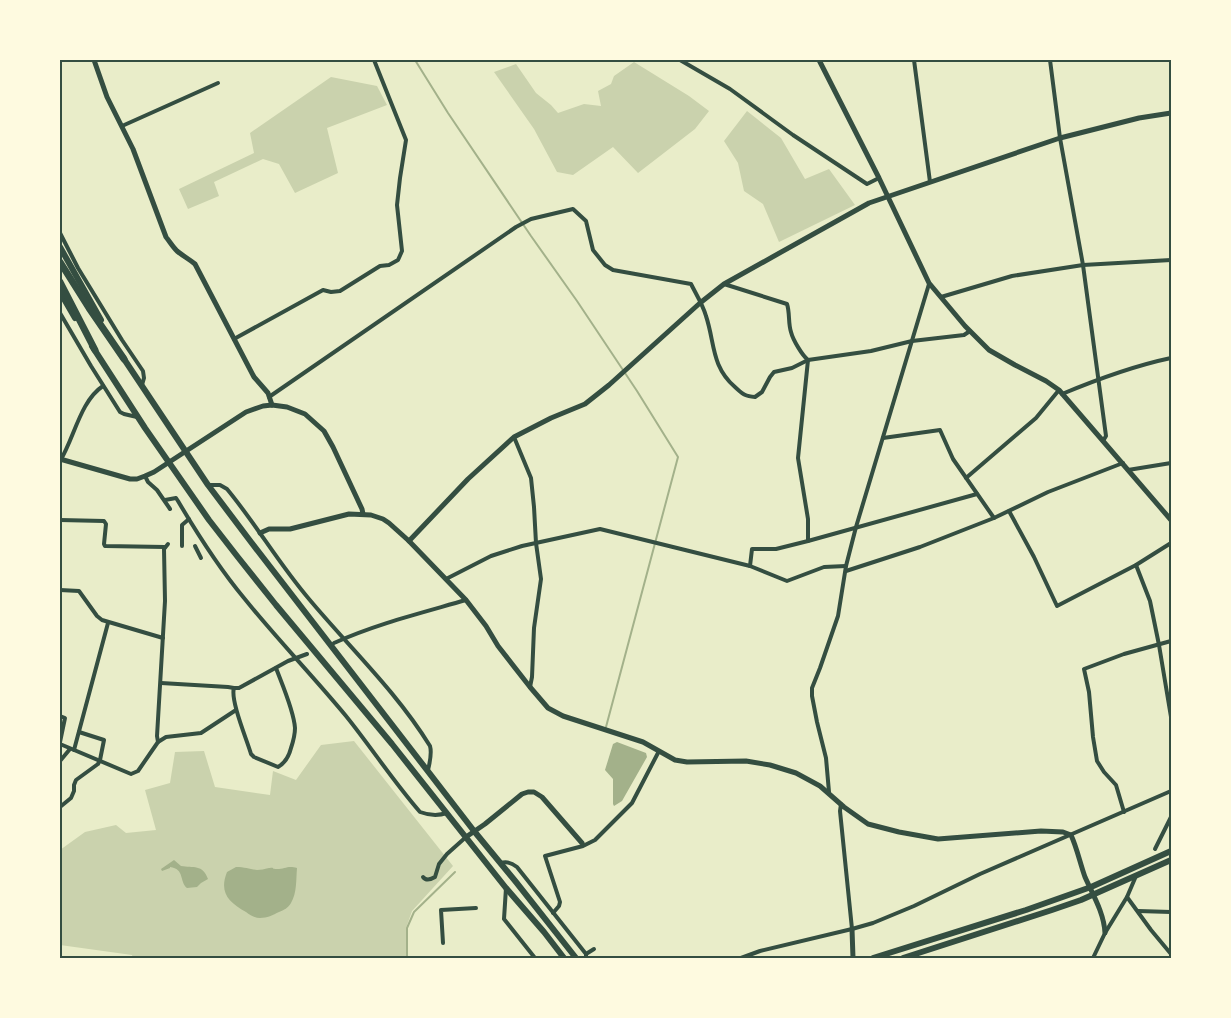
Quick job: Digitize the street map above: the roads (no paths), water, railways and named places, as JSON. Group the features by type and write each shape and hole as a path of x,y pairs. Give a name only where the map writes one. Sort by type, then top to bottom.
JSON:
{"highway":[{"path":"60,262 124,359"},
{"path":"60,282 94,350"}],"main road":[{"path":"60,246 124,359 208,485 320,633 576,958"},
{"path":"60,292 137,417 209,520 564,958"},
{"path":"903,958 1052,910 1171,851"},
{"path":"873,958 1092,891 1171,860"}],"street":[{"path":"94,60 104,90 134,149 166,237 179,253 195,264 254,377 268,393 272,405"},
{"path":"234,339 323,290 331,292 340,291 380,266 389,265 398,260 402,251 397,206 406,140 374,60"},
{"path":"680,60 730,90 867,184 879,178"},
{"path":"819,60 930,283 970,332 989,350 1046,381 1060,392 1104,440 1171,520"},
{"path":"914,60 930,182"},
{"path":"1050,60 1060,138 1083,265 1106,436 1104,440"},
{"path":"122,126 218,83"},
{"path":"409,541 468,479 514,437 551,418 585,404 724,284 869,203 1060,138 1139,118 1171,113"},
{"path":"269,397 516,228 531,219 573,208 586,222 593,250 605,265 613,270 691,284 706,316 711,341 720,369 727,380 747,397 755,398 762,392 774,372 792,368 808,360 871,351 912,341 964,335 970,332"},
{"path":"60,234 122,340 143,371 142,386"},
{"path":"941,297 1012,276 1083,265 1171,261"},
{"path":"829,792 826,758 817,722 812,688 838,616 846,566 856,527 930,283"},
{"path":"724,284 786,304 789,309 791,334 804,357 808,360"},
{"path":"60,313 120,412 137,417"},
{"path":"966,478 1036,418 1060,392 1148,363 1171,358"},
{"path":"808,360 798,458 808,519 808,541"},
{"path":"103,386 94,393 84,408 60,460 130,479 137,479 146,476 169,462 246,412 263,406 287,407 305,414 324,431 334,447 363,514"},
{"path":"883,438 940,430 953,459 994,518"},
{"path":"514,437 531,478 541,579 534,628 530,687"},
{"path":"846,571 920,547 994,518 1048,492 1123,463"},
{"path":"1128,470 1171,463"},
{"path":"146,476 148,482 157,490 170,509"},
{"path":"208,485 220,485 227,489 308,598 382,680 427,740 431,750 428,770"},
{"path":"750,566 752,549 776,549 977,494"},
{"path":"165,500 176,498 218,564 243,597 346,716 420,812 440,815 447,813"},
{"path":"1009,511 1034,557 1057,606 1136,565 1171,543"},
{"path":"260,533 269,529 290,528 349,514 371,515 383,519 409,541 466,600 486,626 498,646 548,708 582,723 643,742 675,760 746,761 770,765 796,773 820,786 868,824 927,837 938,839 1041,831 1063,832 1071,835"},
{"path":"182,546 182,525 189,519"},
{"path":"60,520 104,521 106,524 104,544 106,546 166,545 164,549 165,601 158,742"},
{"path":"446,579 491,556 522,546 600,529 750,566 787,581 824,567 846,566"},
{"path":"195,546 201,558"},
{"path":"1136,565 1150,601 1170,702 1171,717"},
{"path":"60,590 79,591 99,619 163,638"},
{"path":"334,642 381,624 466,600"},
{"path":"60,760 72,749 79,732 108,623"},
{"path":"1124,812 1116,785 1097,762 1089,692 1084,669 1124,654 1171,641"},
{"path":"161,683 238,688 307,654"},
{"path":"234,688 232,692 236,710 251,754 278,767 282,765 289,755 295,731 290,707 276,668"},
{"path":"60,716 65,718 60,743 131,774 138,771 158,742 166,737 201,733 236,710"},
{"path":"60,807 71,798 76,780 98,764 100,760 104,740 79,732"},
{"path":"553,913 560,906 560,902 545,856 583,846 595,840 632,803 659,751"},
{"path":"741,958 766,949 852,930 873,923 1171,791"},
{"path":"423,876 426,880 435,877 440,864 447,854 474,830 485,824 522,794 528,792 540,794 582,843"},
{"path":"841,804 840,811 853,958"},
{"path":"1156,849 1171,817"},
{"path":"1071,835 1086,879 1104,922 1105,933"},
{"path":"501,863 512,863 517,867 586,956 594,950"},
{"path":"1093,958 1105,933 1127,897 1136,875"},
{"path":"506,888 504,919 535,958"},
{"path":"1127,897 1171,954"},
{"path":"444,943 441,910 476,908"},
{"path":"1138,911 1171,912"}],"waterway":[{"path":"415,60 448,113 637,391 678,457 606,727"},
{"path":"407,958 407,928 414,912 455,872"}]}
